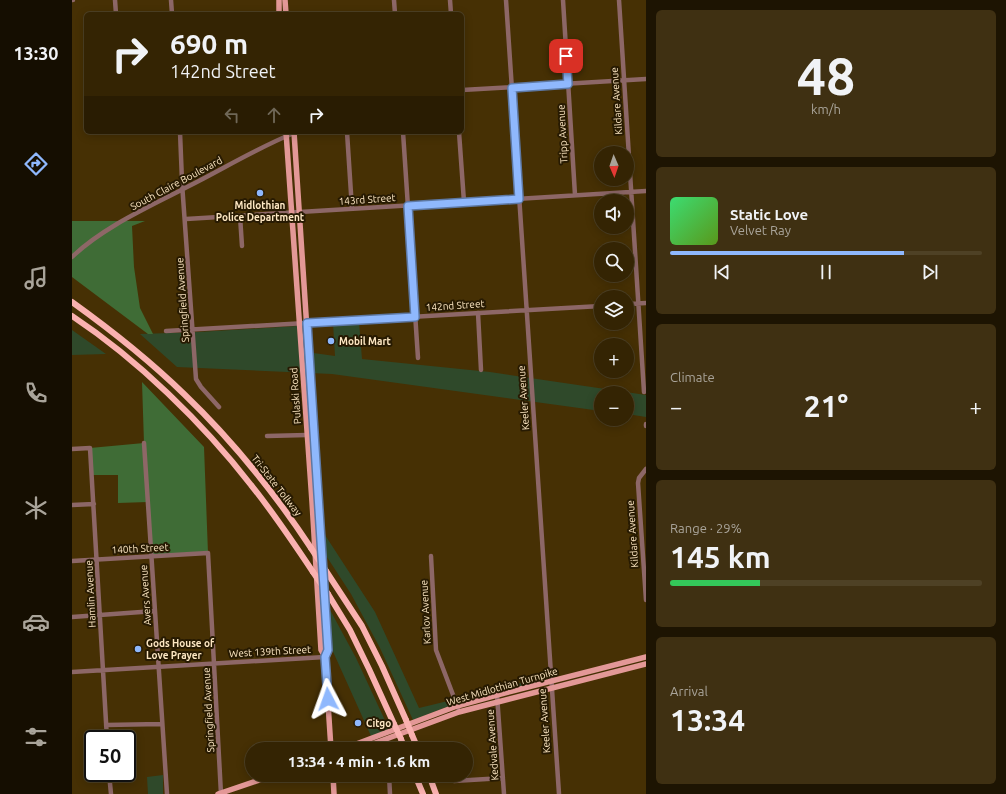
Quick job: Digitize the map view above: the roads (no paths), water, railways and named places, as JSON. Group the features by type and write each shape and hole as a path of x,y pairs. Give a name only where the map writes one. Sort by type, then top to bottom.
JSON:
{"highway":[{"name":"Tri-State Tollway","path":"72,302 104,325 184,394 228,439 263,480 311,548 362,626 382,666 415,742"},
{"name":"Tri-State Tollway","path":"72,316 94,331 162,389 217,444 251,484 283,527 350,630 402,742"},
{"path":"418,782 423,794"},
{"path":"432,782 436,794"}],"main road":[{"path":"278,0 279,12"},
{"path":"285,0 286,12"},
{"name":"Pulaski Road","path":"287,134 307,323 328,650 325,657"},
{"name":"Pulaski Road","path":"294,134 300,323 321,650 325,657 331,742"},
{"name":"West Midlothian Turnpike","path":"378,742 497,694 646,657"},
{"name":"West Midlothian Turnpike","path":"363,742 458,709 498,701 646,664"},
{"path":"220,794 254,782"},
{"path":"333,782 334,794"}],"street":[{"path":"116,0 116,12"},
{"path":"171,0 172,12"},
{"path":"394,0 395,12"},
{"path":"450,0 451,12"},
{"name":"Keeler Avenue","path":"506,0 558,794"},
{"name":"Tripp Avenue","path":"562,0 575,196"},
{"name":"Kildare Avenue","path":"618,0 638,304 644,372 644,392"},
{"path":"464,90 646,79"},
{"name":"Springfield Avenue","path":"180,134 196,379 201,387 219,407"},
{"name":"South Claire Boulevard","path":"72,257 80,249 122,222 287,134"},
{"path":"347,134 352,209"},
{"path":"403,134 418,358"},
{"path":"459,134 464,202"},
{"name":"143rd Street","path":"186,219 646,191"},
{"path":"240,216 242,246"},
{"path":"634,304 646,303"},
{"name":"142nd Street","path":"166,331 594,306"},
{"path":"478,313 482,370"},
{"path":"267,436 307,435"},
{"name":"Avers Avenue","path":"144,443 167,794"},
{"name":"Hamlin Avenue","path":"72,449 90,448 106,730"},
{"name":"Kildare Avenue","path":"646,469 638,478 638,484 646,600"},
{"path":"72,505 94,504"},
{"name":"Springfield Avenue","path":"208,553 220,794"},
{"name":"140th Street","path":"72,561 208,553"},
{"name":"Karlov Avenue","path":"431,556 436,650 458,709"},
{"path":"72,616 155,611"},
{"name":"West 139th Street","path":"72,672 325,657"},
{"name":"Kedvale Avenue","path":"497,694 504,794"},
{"path":"106,725 162,724"},
{"path":"473,780 503,778"},
{"path":"110,782 111,794"},
{"path":"389,782 390,794"}],"place":[{"name":"Midlothian Police Department","path":"260,193"},
{"name":"Mobil Mart","path":"331,341"},
{"name":"Gods House of Love Prayer","path":"138,649"},
{"name":"Citgo","path":"358,723"}]}
